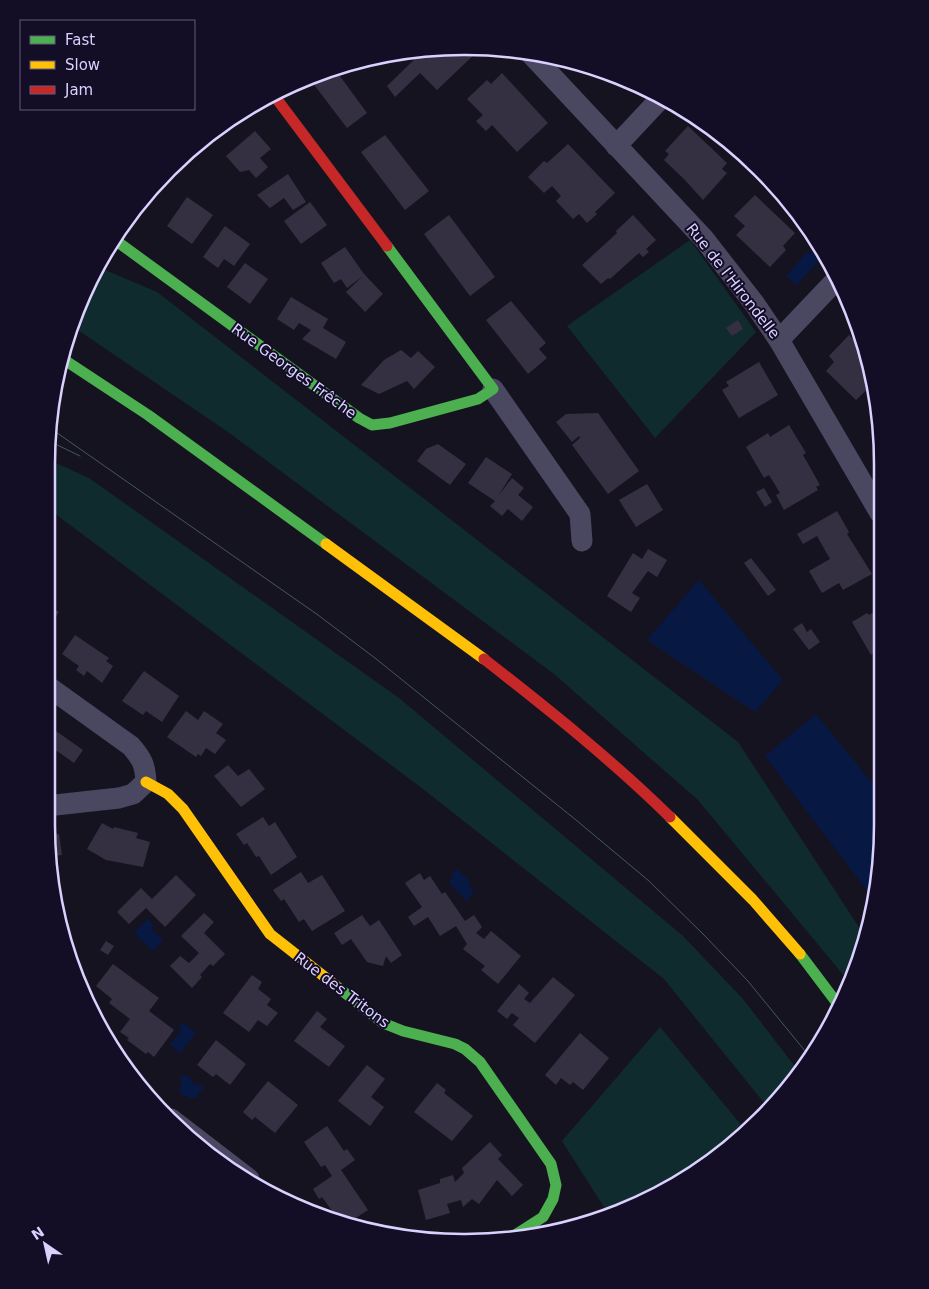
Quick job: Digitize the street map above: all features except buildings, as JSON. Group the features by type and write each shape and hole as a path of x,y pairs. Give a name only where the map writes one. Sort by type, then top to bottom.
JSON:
{"street":[{"name":"Rue de l'Hirondelle","path":"539,62 704,239 754,303 779,340 874,503"},
{"path":"278,100 493,389 580,514 582,542"},
{"path":"616,146 656,103"},
{"name":"Rue Georges Frêche","path":"120,244 372,425 390,423 446,410 478,398 493,389"},
{"path":"779,340 832,284"},
{"path":"68,362 156,421 468,647 557,716 635,783 746,893 798,951 835,1000"},
{"path":"55,691 131,746 141,757 145,768 146,782 133,794 120,798 55,805"},
{"name":"Rue des Tritons","path":"146,782 168,794 183,809 270,934 383,1023 393,1029 455,1045 466,1050 480,1062 551,1164 556,1185 553,1199 543,1217 524,1229"}],"green space":[{"path":"690,240 756,332 655,438 567,326"},
{"path":"104,270 157,292 738,742 860,929 845,977 698,800 554,674 228,432 78,330 86,308"},
{"path":"55,463 89,478 399,698 683,936 743,999 795,1066 772,1095 764,1103 664,979 423,789 55,514"},
{"path":"660,1027 742,1126 714,1149 669,1179 646,1192 605,1209 562,1141"}],"water":[{"path":"807,252 809,254 814,252 818,262 797,285 786,276"},
{"path":"699,580 783,680 755,712 647,640"},
{"path":"816,714 874,785 873,851 868,892 765,756"},
{"path":"455,870 458,870 469,880 469,885 474,891 467,901 449,883"},
{"path":"148,919 154,925 151,928 163,940 153,951 134,933"},
{"path":"182,1022 196,1033 180,1053 170,1044 181,1031 178,1028"},
{"path":"184,1075 190,1077 194,1084 202,1085 204,1089 198,1093 197,1098 188,1098 187,1095 182,1096 180,1086 183,1083 178,1079"}],"tram line":[{"path":"57,433 318,615 375,658 576,820 649,881 704,935 747,980 805,1051"},
{"path":"56,444 80,456"}],"traffic: fast":[{"path":"120,244 359,418 372,425 390,423 478,399 493,389 387,246"},
{"path":"68,362 148,415 326,544"},
{"path":"800,954 835,1000"},
{"path":"335,985 383,1023 403,1031 455,1044 465,1049 480,1062 551,1164 556,1185 553,1199 543,1217 524,1229"}],"traffic: slow":[{"path":"326,544 484,659"},
{"path":"146,782 168,794 183,809 270,934 335,985"},
{"path":"670,817 753,900 800,954"}],"traffic: jam":[{"path":"278,100 387,246"},
{"path":"484,659 603,755 670,817"}]}
